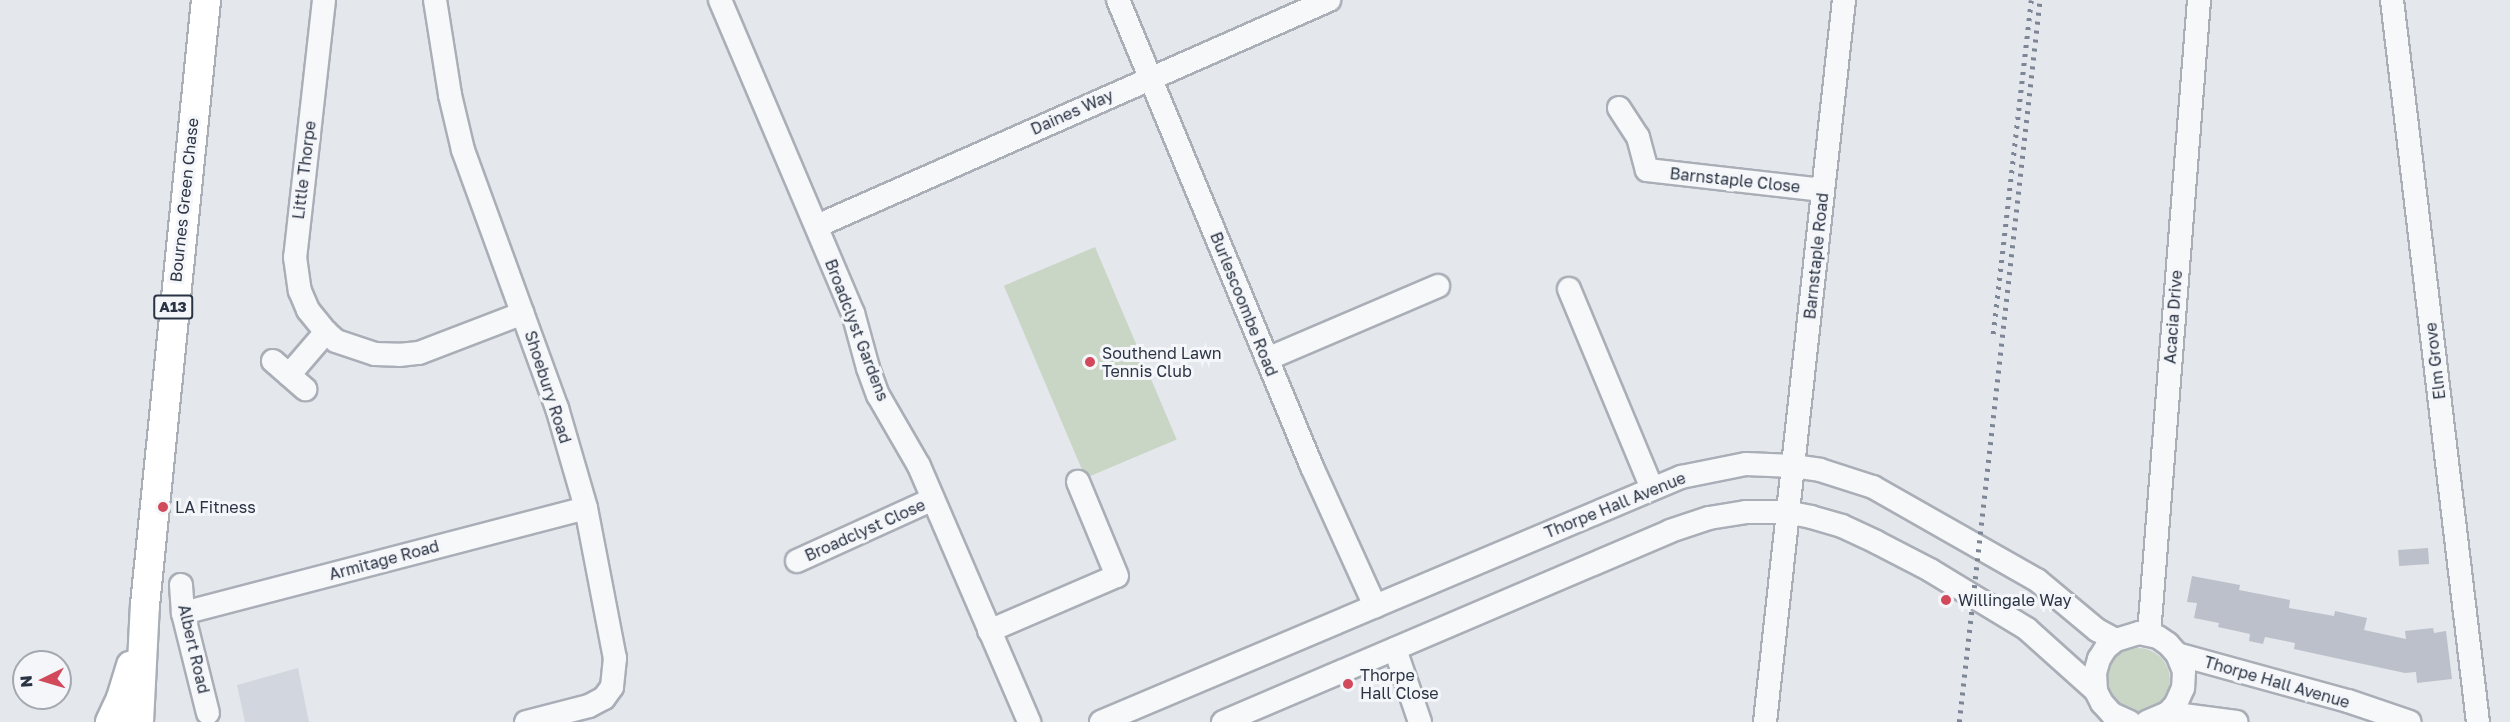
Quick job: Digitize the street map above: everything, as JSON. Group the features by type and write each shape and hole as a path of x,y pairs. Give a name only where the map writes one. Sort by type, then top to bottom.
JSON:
{"main road":[{"name":"Bournes Green Chase","path":"139,722 144,615 206,0"},
{"name":"Bournes Green Chase","path":"110,722 121,698 144,615"}],"street":[{"name":"Little Thorpe","path":"324,0 295,257 300,291 308,310 326,332 353,349 375,354 399,355 419,353 523,313"},
{"name":"Shoebury Road","path":"435,0 450,95 464,150 484,213 557,408 585,508 615,658 612,687 604,698 589,706 526,722"},
{"name":"Broadclyst Gardens","path":"720,0 853,313 878,395 905,437 1029,722"},
{"name":"Burlescoombe Road","path":"1118,0 1267,359 1376,606"},
{"name":"Daines Way","path":"817,226 1329,0"},
{"name":"Barnstaple Road","path":"1786,512 1845,0"},
{"name":"Acacia Drive","path":"2149,634 2199,0"},
{"name":"Elm Grove","path":"2392,0 2478,722"},
{"name":"Barnstaple Close","path":"1619,108 1638,137 1647,170 1823,190"},
{"path":"1267,359 1438,286"},
{"path":"1569,289 1652,489"},
{"path":"289,375 326,332"},
{"name":"Thorpe Hall Avenue","path":"1101,722 1652,489 1701,472 1746,464 1793,466 1848,477 1892,496 2037,580 2091,625 2116,640"},
{"path":"989,631 1117,576 1078,482"},
{"name":"Broadclyst Close","path":"797,561 933,499"},
{"name":"Armitage Road","path":"183,613 585,508"},
{"path":"1223,722 1680,528 1709,518 1746,512 1786,512 1842,525 1930,570 2027,629 2102,705 2112,714 2130,722"},
{"path":"1765,722 1786,512"},
{"name":"Albert Road","path":"181,585 183,613 208,713"},
{"path":"2102,705 2095,674 2099,659 2116,640 2127,635 2149,634 2168,644 2177,654 2184,670 2183,688 2176,704 2156,719"},
{"path":"1395,649 1420,722"},
{"name":"Thorpe Hall Avenue","path":"2177,654 2348,701 2410,722"},
{"path":"2156,719 2236,722"}],"shaded area":[{"path":"298,668 309,722 245,722 237,685"}],"green space":[{"name":"Southend Lawn Tennis Club","path":"1095,247 1177,439 1086,478 1004,286"},
{"path":"2132,648 2144,648 2161,657 2168,668 2170,680 2168,692 2161,703 2144,712 2132,712 2120,707 2111,698 2106,686 2106,674 2111,662 2120,653"}],"building":[{"path":"2428,548 2429,564 2399,566 2398,550"},
{"path":"2192,576 2240,585 2239,590 2290,600 2289,608 2334,616 2335,611 2367,618 2364,630 2406,639 2405,631 2433,628 2434,633 2446,631 2452,679 2417,683 2416,672 2405,673 2294,649 2295,643 2265,637 2263,644 2249,641 2250,634 2218,627 2219,623 2194,618 2197,603 2187,602"}],"railway":[{"path":"1993,334 2031,0"},
{"path":"1959,722 2040,0"}],"place":[{"name":"Southend Lawn Tennis Club","path":"1090,362"},
{"name":"LA Fitness","path":"163,507"},
{"name":"Willingale Way","path":"1946,600"},
{"name":"Thorpe Hall Close","path":"1348,684"}]}
